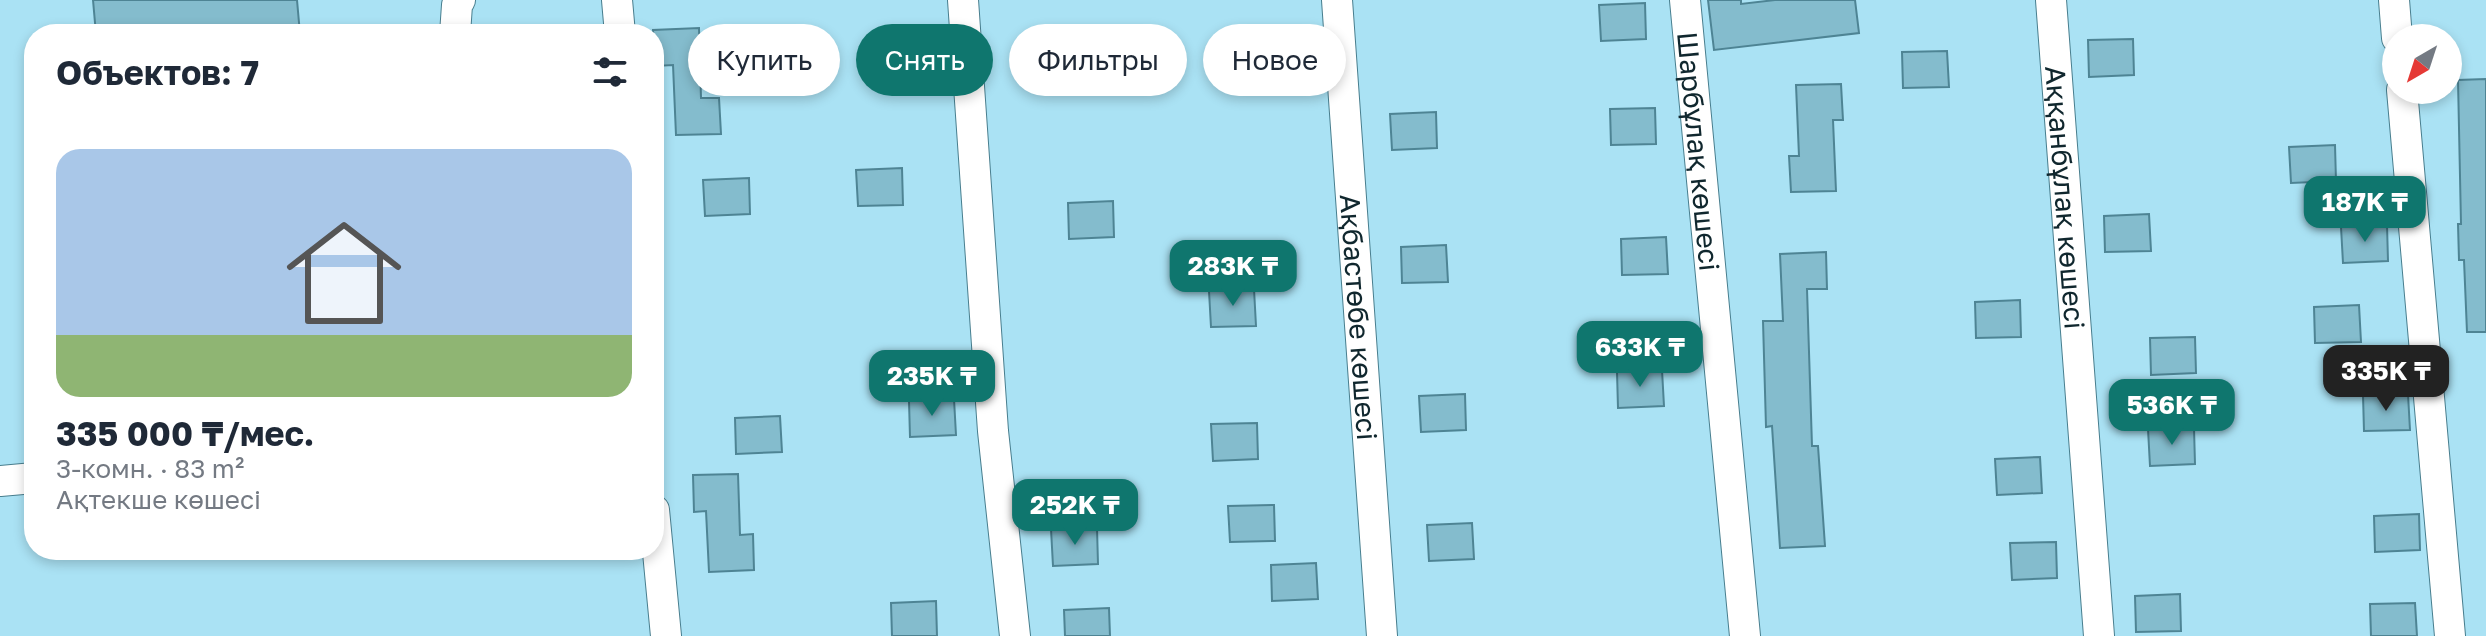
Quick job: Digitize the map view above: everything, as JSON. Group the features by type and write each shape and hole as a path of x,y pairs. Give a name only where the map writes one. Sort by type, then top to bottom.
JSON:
{"street":[{"path":"456,24 460,0"},
{"path":"617,0 619,24"},
{"path":"963,0 993,431 1015,636"},
{"name":"Ақбастөбе көшесі","path":"1337,0 1382,636"},
{"name":"Шарбұлақ көшесі","path":"1685,0 1745,636"},
{"name":"Аққанбұлақ көшесі","path":"2051,0 2099,636"},
{"path":"2394,0 2396,24"},
{"path":"2403,104 2450,636"},
{"path":"0,481 24,479"},
{"path":"659,560 666,636"}],"building":[{"path":"93,0 297,0 299,24 95,24"},
{"path":"1708,0 1741,0 1741,4 1775,0 1855,0 1859,33 1714,50"},
{"path":"1645,3 1646,39 1601,41 1599,5"},
{"path":"688,28 688,96 719,98 721,134 676,135 673,65 664,66 664,30"},
{"path":"2133,39 2134,75 2089,77 2088,40"},
{"path":"1947,51 1949,87 1903,88 1902,52"},
{"path":"2486,79 2486,332 2467,332 2464,260 2459,260 2458,104 2462,104 2462,80"},
{"path":"1841,84 1843,120 1833,120 1836,191 1791,192 1789,156 1799,156 1796,85"},
{"path":"1655,108 1656,144 1611,145 1610,109"},
{"path":"1436,112 1437,148 1392,150 1390,114"},
{"path":"2335,145 2336,181 2291,183 2289,147"},
{"path":"902,168 903,205 858,206 856,170"},
{"path":"749,178 750,214 705,216 703,180"},
{"path":"1113,201 1114,237 1069,239 1068,203"},
{"path":"2149,214 2151,251 2105,252 2104,216"},
{"path":"2387,225 2388,261 2343,263 2341,227"},
{"path":"1666,237 1668,274 1622,275 1621,239"},
{"path":"1446,245 1448,282 1402,283 1401,247"},
{"path":"1826,252 1827,289 1807,289 1812,446 1818,446 1825,546 1780,548 1772,426 1766,427 1763,321 1783,321 1780,254"},
{"path":"1254,289 1256,326 1211,327 1209,291"},
{"path":"2020,300 2021,337 1976,338 1975,302"},
{"path":"2359,305 2361,342 2315,343 2314,307"},
{"path":"2195,337 2196,373 2151,375 2150,338"},
{"path":"1662,370 1664,406 1618,408 1617,372"},
{"path":"1465,394 1466,430 1421,432 1419,396"},
{"path":"2408,394 2410,430 2364,431 2363,395"},
{"path":"954,399 956,435 910,437 909,401"},
{"path":"780,416 782,452 736,454 735,418"},
{"path":"1257,423 1258,459 1213,461 1211,424"},
{"path":"2194,428 2195,464 2150,466 2148,429"},
{"path":"2040,457 2042,493 1997,495 1995,459"},
{"path":"738,474 740,535 753,534 754,570 709,572 706,511 694,512 693,475"},
{"path":"1274,505 1275,541 1230,542 1228,506"},
{"path":"2419,514 2420,550 2375,552 2374,516"},
{"path":"1472,523 1474,559 1429,561 1427,525"},
{"path":"1097,528 1098,564 1053,566 1051,529"},
{"path":"2056,542 2057,578 2012,580 2010,543"},
{"path":"1316,563 1318,599 1272,601 1271,565"},
{"path":"2180,594 2181,631 2136,632 2135,596"},
{"path":"936,601 937,636 892,636 891,603"},
{"path":"2415,603 2417,636 2371,636 2370,604"},
{"path":"1109,608 1110,636 1065,636 1064,610"}]}
